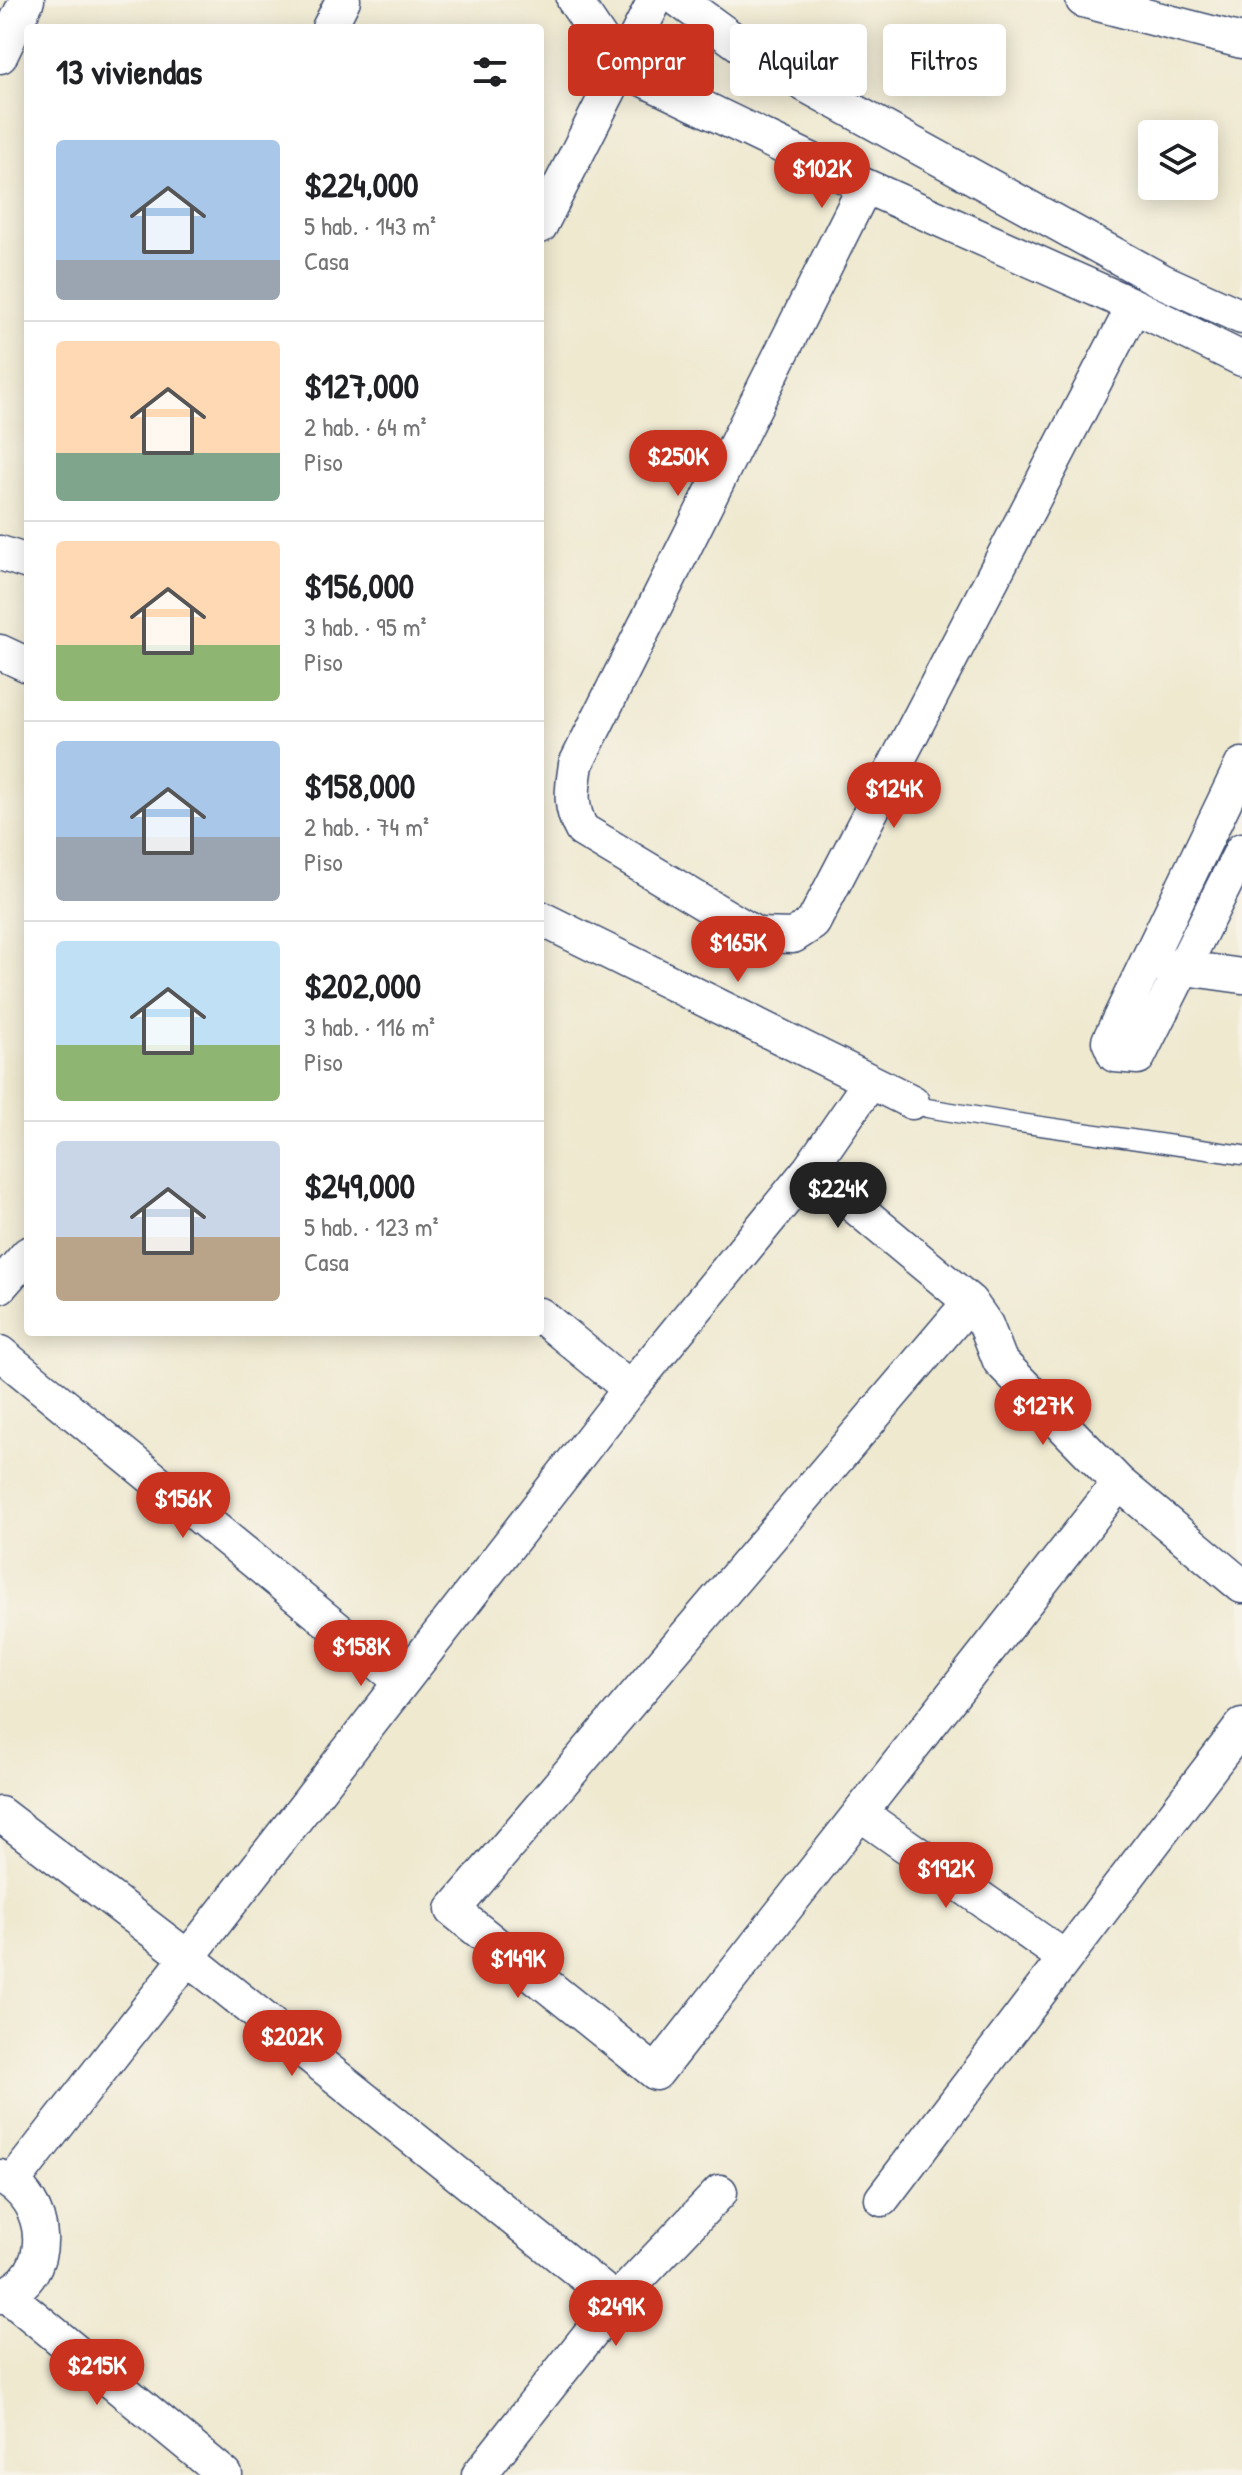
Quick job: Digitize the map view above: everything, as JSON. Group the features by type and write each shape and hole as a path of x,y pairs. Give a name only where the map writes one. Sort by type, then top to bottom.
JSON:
{"street":[{"path":"0,56 27,0"},
{"path":"331,24 343,0"},
{"path":"574,0 590,24"},
{"path":"643,24 655,0"},
{"path":"679,0 764,62 1162,281 1242,317"},
{"path":"1083,0 1242,41"},
{"path":"544,218 606,96"},
{"path":"678,96 865,186 1134,306 1242,359"},
{"path":"865,186 576,764 571,797 573,813 582,830 757,935 793,936 813,923 1134,306"},
{"path":"0,553 24,561"},
{"path":"0,652 24,663"},
{"path":"1242,765 1109,1041 1115,1055 1125,1059 1138,1057 1242,850"},
{"path":"544,920 912,1102"},
{"path":"1146,963 1242,976"},
{"path":"225,2475 3,2295 25,2281 36,2262 42,2240 39,2218 29,2197 6,2179 187,1957 630,1389 810,1169 870,1082"},
{"path":"810,1169 970,1302 986,1325 1000,1361 1119,1483 1242,1586"},
{"path":"0,1286 24,1259"},
{"path":"970,1302 453,1910 656,2073 1119,1483"},
{"path":"544,1318 630,1389"},
{"path":"0,1353 402,1682"},
{"path":"882,2199 1242,1726"},
{"path":"0,1814 187,1957 616,2301"},
{"path":"861,1814 1065,1958"},
{"path":"479,2475 616,2301 720,2192"}],"lane":[{"path":"912,1102 927,1108 1006,1121 1242,1155"}]}
